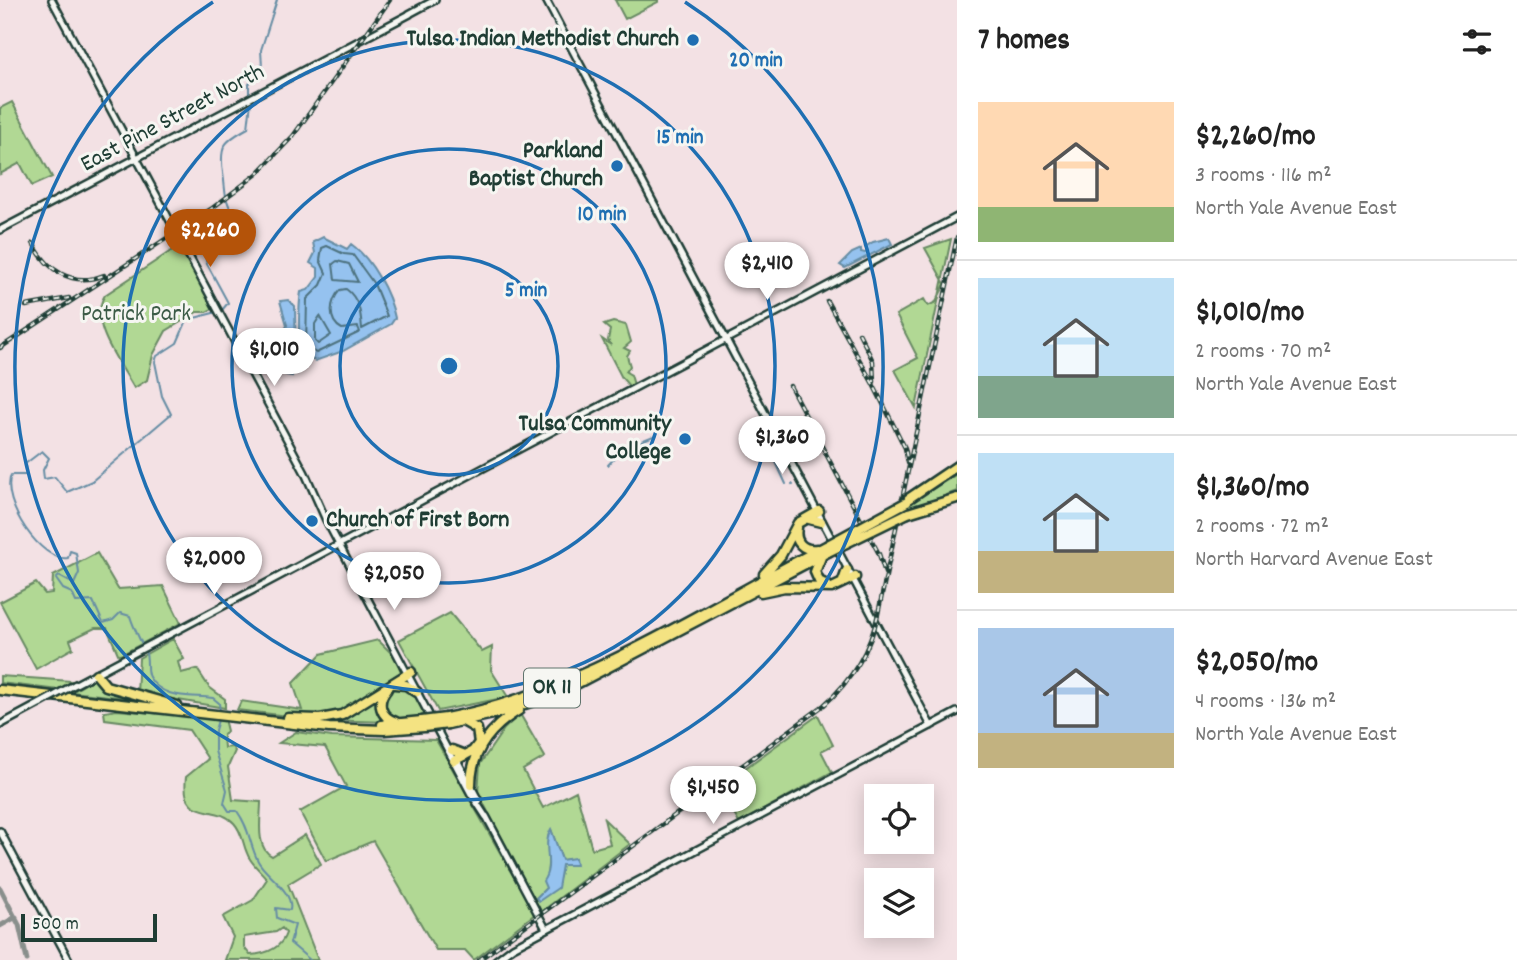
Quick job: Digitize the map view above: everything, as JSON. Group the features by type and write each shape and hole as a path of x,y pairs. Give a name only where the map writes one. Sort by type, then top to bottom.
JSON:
{"highway":[{"path":"910,499 957,465"},
{"path":"910,499 957,472"},
{"name":"OK 11","path":"824,550 924,506 957,496"},
{"name":"OK 11","path":"235,715 362,725 463,721 534,702 590,678 824,550 910,499"},
{"path":"815,514 797,528 796,539 805,549 824,550 815,568 817,579 829,586 850,579"},
{"path":"730,600 769,570 781,555 797,525 815,514"},
{"path":"730,600 773,588 832,588 850,579"},
{"name":"OK 11","path":"1,689 340,729 424,727 510,703 554,687 730,600"},
{"path":"288,718 338,716 409,673"},
{"path":"99,675 106,686 177,705"},
{"path":"397,681 417,692"},
{"path":"397,681 383,692 380,704 385,716 399,723"},
{"name":"OK 11","path":"1,689 177,705 209,712"},
{"path":"458,760 476,752 506,719 534,702"},
{"path":"458,760 476,748 480,737 476,728 463,721"},
{"path":"452,750 458,760"},
{"path":"471,785 471,768 476,752"}],"main road":[{"path":"52,0 452,750"},
{"name":"East Pine Street North","path":"0,230 435,0"},
{"path":"546,0 749,378 815,514 850,579 867,604 931,726"},
{"path":"0,725 99,675 135,653 957,217"},
{"path":"850,579 867,604"},
{"path":"409,673 417,692 458,760 486,817"},
{"path":"496,960 543,928 957,712"},
{"path":"458,760 543,928"},
{"path":"0,831 69,960"}],"green space":[{"path":"615,0 658,0 658,2 625,19"},
{"path":"12,102 52,177 32,186 20,163 0,174 0,108"},
{"path":"951,239 943,280 925,248"},
{"name":"Patrick Park","path":"180,245 215,308 197,312 166,331 153,355 147,380 134,388 103,330 101,306 105,295"},
{"path":"939,295 916,408 895,370 918,358 896,315 924,299 928,306 936,302"},
{"path":"613,322 626,325 631,342 624,348 630,351 627,356 630,366 626,372 631,375 634,385 630,387 622,378 602,339 611,345 608,340 610,330 604,325"},
{"path":"957,474 957,491 905,511 907,505"},
{"path":"97,553 118,589 163,586 181,623 119,656 107,628 95,628 70,640 73,648 36,669 0,602 36,583 45,594 52,593 53,576"},
{"path":"450,613 482,652 492,647 491,670 508,697 438,711 399,640"},
{"path":"173,639 184,659 178,662 181,673 197,669 209,687 225,699 225,708 137,693 139,658"},
{"path":"378,640 390,652 393,650 401,672 334,716 288,716 237,710 241,701 302,710 293,683 321,654"},
{"path":"0,676 72,681 59,690 0,683"},
{"path":"97,677 100,683 144,700 72,692"},
{"path":"399,685 414,693 427,717 392,721 381,702 384,693"},
{"path":"382,693 389,722 320,720 332,718"},
{"path":"117,710 224,719 227,731 223,736 224,748 232,747 235,751 228,767 233,800 261,802 260,832 267,852 272,856 305,835 321,864 288,884 318,960 225,960 233,937 223,917 253,900 267,879 248,857 241,834 234,823 227,817 201,810 189,801 186,777 208,759 189,730 105,719 104,712","holes":["282,928 286,933 280,943 267,952 250,955 244,947 244,937 276,932"]},
{"path":"520,714 545,757 523,770 543,808 576,791 592,849 610,844 604,819 630,844 541,912 478,793 480,764 504,729","holes":["551,829 562,860 568,859 567,864 561,865 558,881 536,898 546,888"]},
{"path":"818,715 833,745 821,751 832,772 739,823 725,798 736,790 729,780"},
{"path":"296,732 332,737 436,740 535,914 474,960 465,950 436,950 373,841 326,861 300,812 346,786 325,747 279,743"}],"water":[{"path":"323,237 347,249 351,244 359,250 373,267 393,308 395,318 391,324 343,351 315,361 299,353 299,306 301,292 308,290 318,277 318,268 310,263 315,253 313,242"},
{"path":"889,238 892,244 845,268 840,265 852,253 861,249 861,252 865,253 868,251 865,247 873,242"},
{"path":"288,300 295,306 296,358 292,376 286,375 281,342 287,325 280,301"},
{"path":"551,829 562,860 575,858 576,865 562,865 558,888 539,901 536,898 546,888 543,881 548,868 547,842"}],"waterway":[{"path":"249,97 249,84 262,67 261,50 277,0"},
{"path":"222,310 228,303 207,264 204,252 214,236 213,226 232,212 225,192 223,150 228,141 248,128 251,102"},
{"path":"217,312 187,320 177,343 157,356 155,362 162,396 171,414 92,481 67,492 55,477 44,479 43,470 49,458 42,451 25,464 26,475 11,475 9,487 17,514 36,541 58,557 68,558 70,551 76,553 79,573 74,584 59,576 56,579 63,589 72,593 76,602 93,601 103,623 113,620 120,613 130,616 146,654 149,677 155,684 169,693 213,698 219,703 220,711"},
{"path":"608,465 624,448 656,435"},
{"path":"773,441 775,460 786,484"},
{"path":"219,717 215,730 215,751 227,790 224,803 229,811 237,811 258,861 288,896 290,910 276,908 277,918 295,925 290,943 310,960"}],"taxiway":[{"path":"0,888 19,925 27,960"},
{"path":"0,926 16,917"}],"railway":[{"path":"0,348 211,209 257,174 293,136 390,0"},
{"path":"479,960 824,705 859,664 875,628 957,237"},
{"path":"33,243 45,261 62,274 81,279 104,275"},
{"path":"26,306 69,298"},
{"path":"827,301 873,384 905,448 908,463"},
{"path":"859,333 873,361 874,382"},
{"path":"790,386 879,554 885,573"}],"place":[{"name":"Tulsa Indian Methodist Church","path":"693,40"},
{"name":"Parkland Baptist Church","path":"617,166"},
{"name":"Tulsa Community College","path":"685,439"},
{"name":"Church of First Born","path":"312,521"}]}
